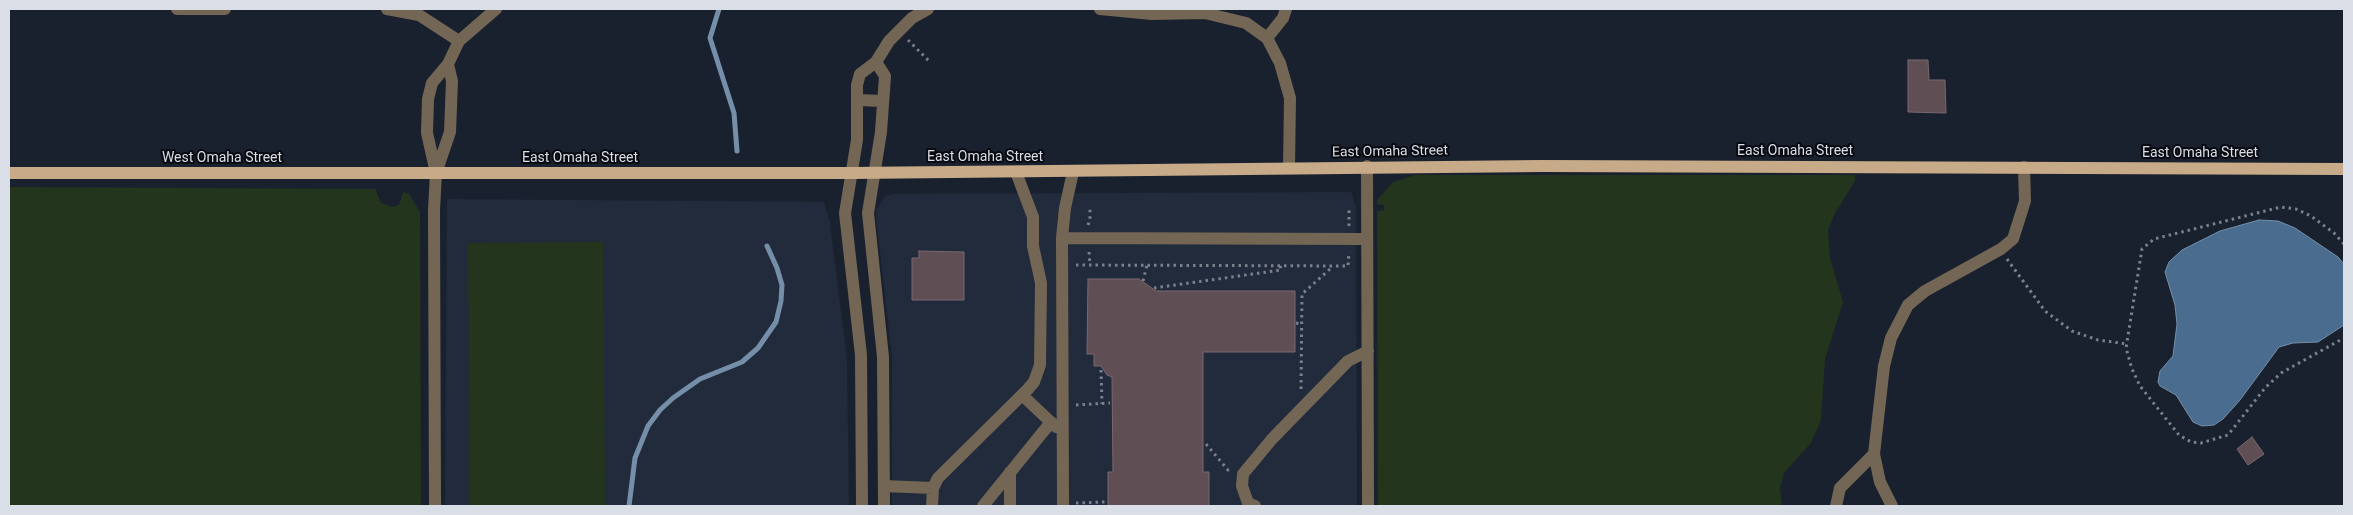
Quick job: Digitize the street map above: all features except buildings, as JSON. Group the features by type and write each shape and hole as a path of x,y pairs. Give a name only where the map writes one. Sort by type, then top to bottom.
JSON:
{"main road":[{"name":"East Omaha Street","path":"436,173 1073,172 1367,166 2344,169"},
{"name":"West Omaha Street","path":"9,173 436,173"}],"street":[{"path":"177,9 225,9"},
{"path":"387,9 418,15 459,41"},
{"path":"436,173 427,133 428,99 432,83 448,64 459,41 496,9"},
{"path":"862,506 861,355 845,213 858,132 857,85 860,74 876,62 885,46 900,29 912,18 928,9"},
{"path":"1100,9 1152,14 1205,13 1246,23 1267,38 1280,63 1290,98 1289,168"},
{"path":"1267,38 1283,18 1286,9"},
{"path":"876,62 885,76 875,173 868,213 883,357 884,506"},
{"path":"435,506 434,210 436,173 450,132 452,81 448,64"},
{"path":"858,100 882,101"},
{"path":"1367,166 1368,506"},
{"path":"1892,506 1880,482 1874,454 1884,366 1891,338 1908,305 1925,291 2001,249 2013,239 2019,225 2025,201 2024,167"},
{"path":"932,506 933,488 938,478 1034,382 1040,365 1041,283 1033,246 1033,217 1016,172"},
{"path":"1063,506 1062,238 1065,208 1073,172"},
{"path":"1062,238 1367,238"},
{"path":"1255,506 1248,503 1242,486 1243,474 1272,439 1348,361 1368,351"},
{"path":"1040,365 1063,364"},
{"path":"1022,395 1062,432"},
{"path":"983,506 1051,422"},
{"path":"1836,506 1840,488 1874,454"},
{"path":"1010,472 1010,506"},
{"path":"884,486 933,488"}],"path":[{"path":"900,29 909,42 931,64"},
{"path":"2344,244 2334,233 2311,216 2296,209 2282,207 2154,239 2142,249 2127,344 2132,369 2140,386 2179,435 2191,442 2201,443 2228,435 2265,388 2282,373 2344,338"},
{"path":"1081,225 1088,225 1090,208"},
{"path":"1073,265 1348,266 1349,209"},
{"path":"2001,249 2045,311 2072,331 2098,340 2127,344"},
{"path":"1083,252 1090,252 1090,265"},
{"path":"1143,280 1147,265"},
{"path":"1154,288 1281,270 1280,265"},
{"path":"1301,393 1302,294 1330,269 1330,266"},
{"path":"1296,322 1301,324"},
{"path":"1101,370 1102,404"},
{"path":"1072,405 1110,403"},
{"path":"1206,444 1228,470 1234,463"},
{"path":"1073,506 1073,503 1105,502"}],"shaded area":[{"path":"1351,192 1356,206 1357,506 892,506 892,357 876,216 877,209 885,196 893,194"},
{"path":"447,199 824,202 830,223 847,360 849,506 445,506"}],"green space":[{"path":"1415,175 1855,175 1855,181 1835,213 1828,230 1830,258 1843,302 1825,359 1821,420 1811,443 1784,473 1780,488 1782,506 1378,506 1377,211 1384,210 1384,205 1377,204 1377,200 1393,182"},
{"path":"9,187 375,189 381,203 392,207 399,205 403,192 409,194 420,212 421,506 9,506"},
{"path":"603,242 605,506 470,506 468,243"}],"water":[{"path":"2259,220 2278,221 2295,228 2338,257 2344,264 2344,325 2318,342 2293,343 2279,347 2240,400 2223,419 2214,425 2202,426 2193,422 2176,395 2160,386 2158,382 2160,371 2173,356 2177,324 2175,305 2165,272 2169,262 2182,250 2220,231"}],"waterway":[{"path":"719,9 710,38 734,113 737,151"},
{"path":"629,506 635,458 648,426 660,410 673,398 700,379 742,362 758,348 776,322 781,301 782,285 767,246"}]}
